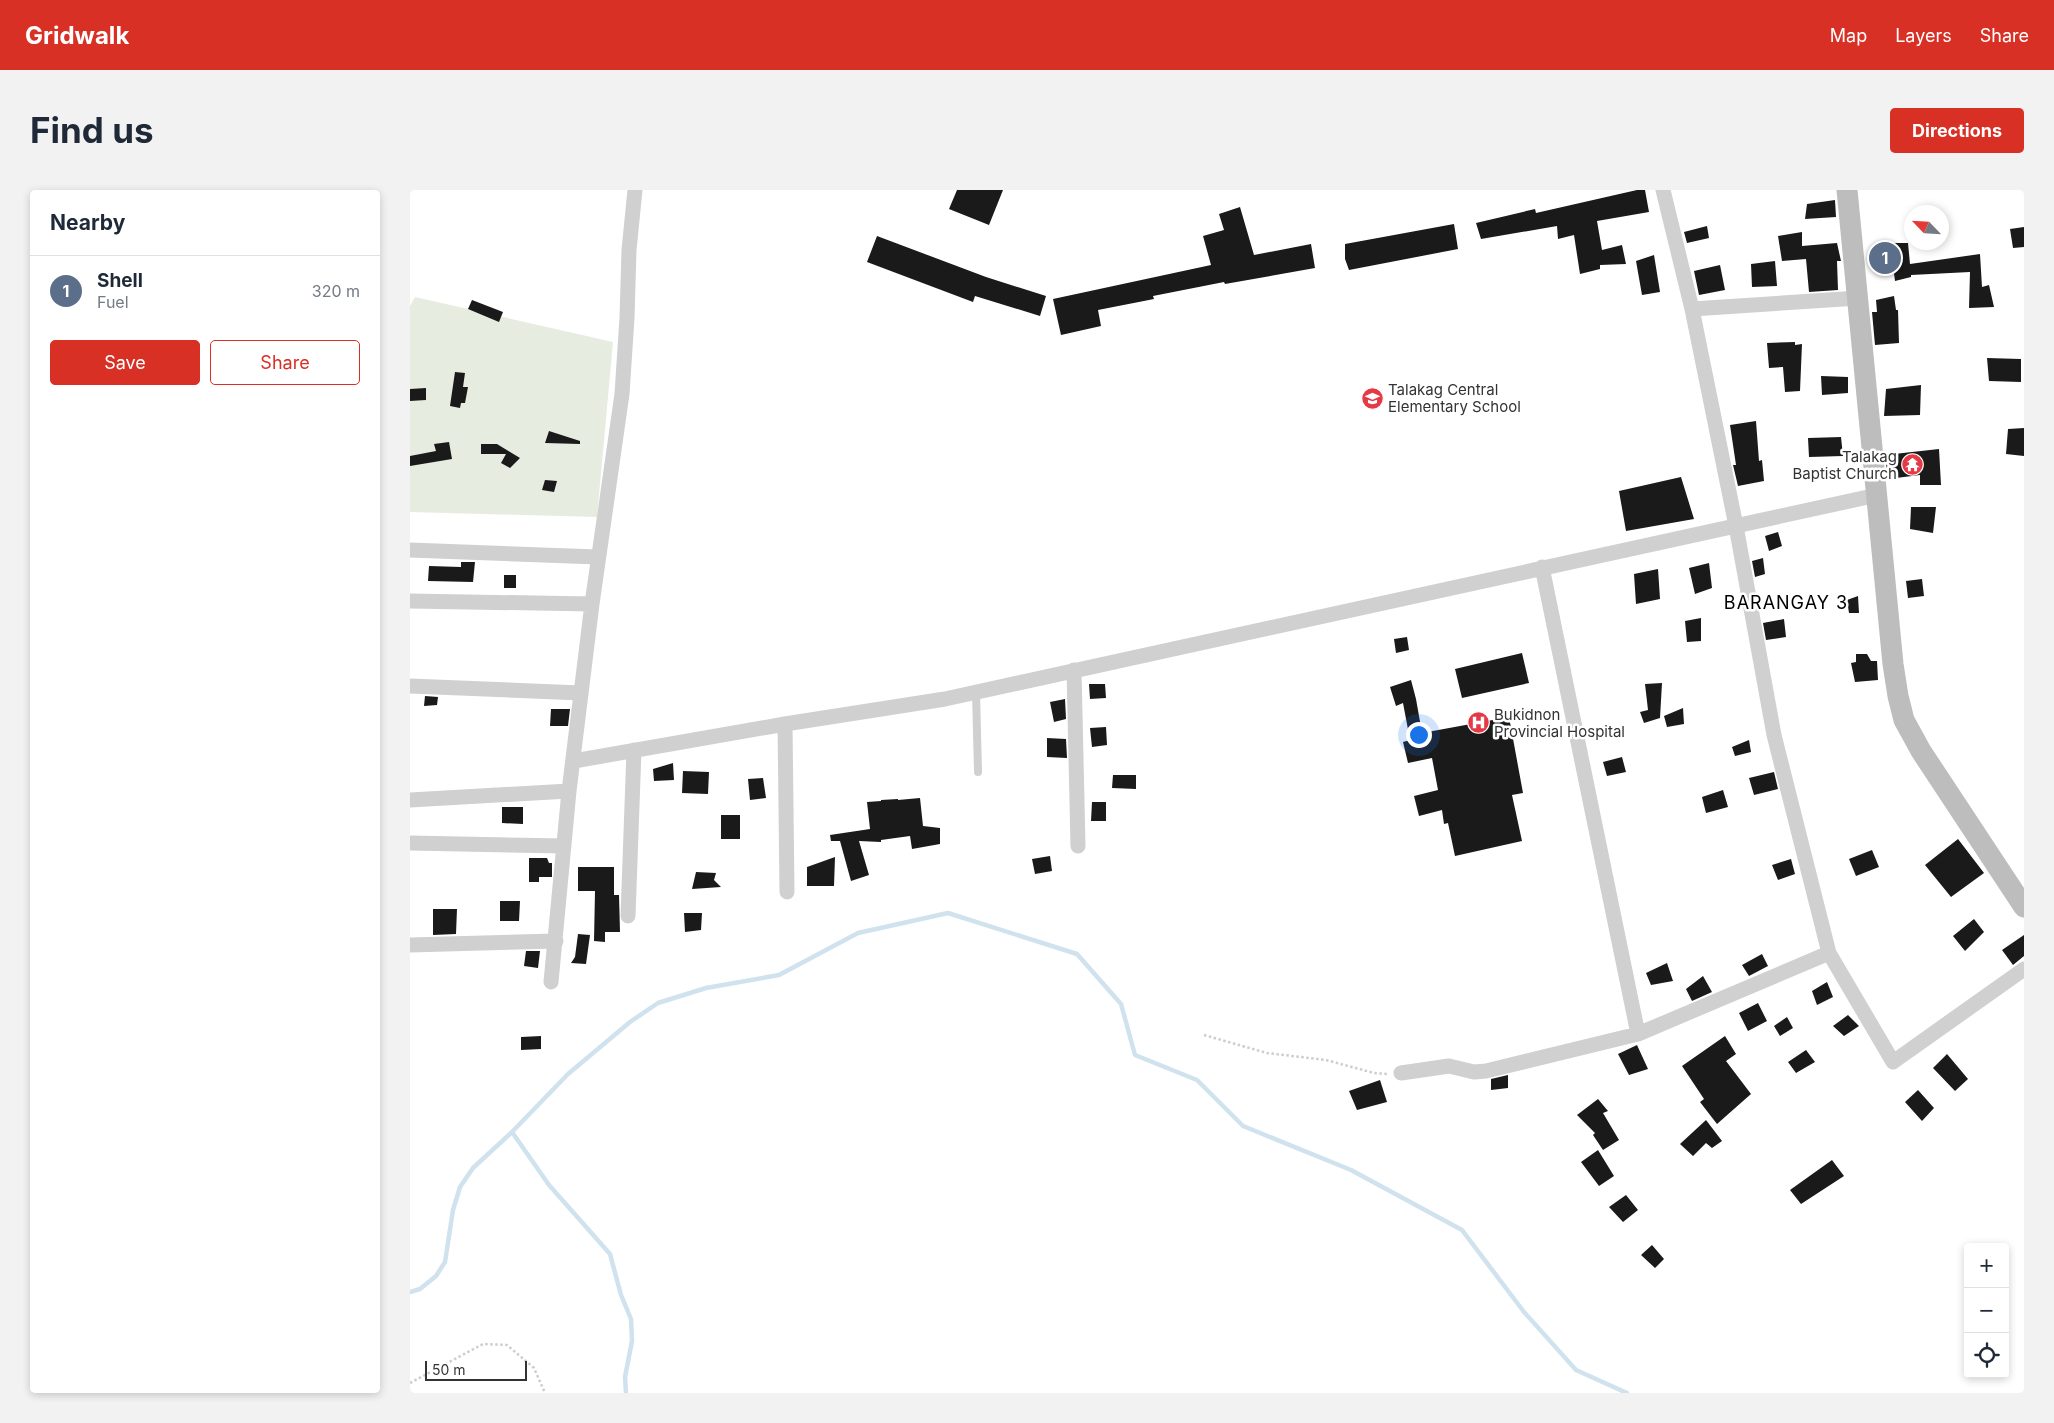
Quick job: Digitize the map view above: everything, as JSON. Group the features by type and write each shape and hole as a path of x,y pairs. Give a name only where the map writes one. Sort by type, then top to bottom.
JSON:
{"main road":[{"path":"1848,190 1893,664 1898,696 1904,720 1931,768 2024,907"}],"street":[{"path":"551,982 569,791 598,557 622,394 629,250 635,190"},
{"path":"1664,190 1692,309 1736,526 1774,735 1830,952 1892,1062 2024,969"},
{"path":"1692,309 1859,298"},
{"path":"574,761 785,724 945,699 1877,495"},
{"path":"410,550 598,557"},
{"path":"1542,567 1638,1034"},
{"path":"410,601 592,604"},
{"path":"1074,670 1078,846"},
{"path":"410,686 581,694"},
{"path":"785,724 787,892"},
{"path":"628,916 634,750"},
{"path":"410,800 569,791"},
{"path":"410,842 564,846"},
{"path":"410,945 556,941"},
{"path":"1401,1073 1449,1066 1474,1072 1486,1071 1638,1034 1830,952"}],"lane":[{"path":"976,692 978,772"}],"path":[{"path":"1204,1035 1267,1053 1326,1060 1374,1073 1401,1073"},
{"path":"410,1384 483,1344 499,1345 508,1346 534,1368 545,1393"}],"shaded area":[{"path":"415,297 613,342 597,517 410,512 410,306"}],"building":[{"path":"957,190 1003,190 989,225 949,209"},
{"path":"1637,190 1645,190 1649,212 1597,221 1602,250 1622,245 1626,264 1600,265 1600,269 1580,274 1574,235 1558,239 1557,226 1481,239 1476,223 1535,209 1536,213"},
{"path":"1835,200 1836,217 1805,219 1807,204"},
{"path":"1240,207 1254,255 1311,244 1315,268 1225,284 1224,282 1153,296 1154,299 1098,310 1101,326 1061,335 1053,299 1211,265 1203,236 1224,230 1219,214"},
{"path":"1454,224 1458,249 1349,270 1345,259 1345,244"},
{"path":"1707,226 1709,238 1687,243 1684,232"},
{"path":"2024,227 2024,247 2013,248 2010,229"},
{"path":"1802,232 1802,246 1837,243 1841,261 1837,261 1838,290 1809,292 1806,259 1782,261 1778,236"},
{"path":"877,236 986,277 1046,296 1040,316 975,296 973,302 867,262"},
{"path":"1890,243 1904,243 1904,250 1909,250 1910,264 1980,254 1982,287 1989,285 1994,307 1969,308 1970,272 1911,275 1911,277 1895,281"},
{"path":"1654,255 1660,292 1642,295 1636,261"},
{"path":"1775,261 1777,286 1752,287 1751,264"},
{"path":"1720,265 1725,290 1699,295 1694,271"},
{"path":"1894,296 1896,310 1898,310 1899,343 1875,345 1872,312 1877,312 1876,300"},
{"path":"472,300 503,312 499,322 468,309"},
{"path":"1795,342 1795,345 1802,344 1800,391 1785,392 1783,367 1769,368 1767,343"},
{"path":"1987,358 2021,359 2021,382 1989,381"},
{"path":"455,372 465,373 463,387 468,387 465,403 461,403 460,408 450,406"},
{"path":"1821,376 1848,377 1848,393 1822,395"},
{"path":"1921,385 1920,415 1884,416 1886,389"},
{"path":"426,388 426,400 410,401 410,389"},
{"path":"1756,421 1759,461 1762,460 1764,481 1738,486 1733,465 1736,465 1730,425"},
{"path":"2024,428 2024,456 2006,454 2008,429"},
{"path":"549,431 580,441 580,444 545,443"},
{"path":"1841,437 1843,456 1809,457 1808,438"},
{"path":"449,442 452,459 410,466 410,456 436,451 434,444"},
{"path":"481,444 497,444 520,458 510,468 501,463 506,454 481,454"},
{"name":"Talakag Baptist Church","path":"1939,449 1941,485 1920,485 1920,475 1888,479 1885,455"},
{"path":"1681,477 1694,519 1626,531 1619,491"},
{"path":"545,480 557,481 554,492 542,490"},
{"path":"1911,507 1936,507 1933,533 1910,529"},
{"path":"1778,532 1782,546 1769,551 1765,536"},
{"path":"1763,558 1765,574 1755,577 1752,561"},
{"path":"461,562 475,562 473,582 428,581 429,566 461,567"},
{"path":"1709,563 1712,588 1695,594 1689,568"},
{"path":"1658,569 1660,599 1636,604 1634,574"},
{"path":"504,575 516,575 516,588 504,588"},
{"path":"1922,579 1924,596 1908,598 1906,581"},
{"path":"1858,596 1859,613 1849,613 1847,600"},
{"path":"1701,618 1701,641 1687,642 1685,621"},
{"path":"1784,619 1786,637 1766,640 1763,623"},
{"path":"1407,637 1409,650 1396,653 1394,639"},
{"path":"1522,653 1529,683 1462,698 1455,669"},
{"path":"1856,654 1867,654 1871,661 1877,661 1878,680 1855,682 1851,663 1856,662"},
{"path":"1411,680 1422,733 1509,717 1523,793 1512,795 1522,841 1455,856 1448,823 1444,824 1442,810 1419,816 1414,796 1438,790 1432,758 1408,763 1403,742 1410,740 1403,703 1396,706 1390,687"},
{"path":"1662,683 1660,718 1644,723 1640,712 1648,710 1645,684"},
{"path":"1089,684 1105,684 1106,698 1090,699"},
{"path":"425,696 438,697 437,705 424,706"},
{"path":"1065,699 1066,719 1054,722 1050,702"},
{"path":"1683,708 1684,724 1667,727 1664,716"},
{"path":"551,709 570,709 568,726 550,726"},
{"path":"1106,727 1107,745 1092,747 1090,728"},
{"path":"1047,738 1066,739 1067,758 1047,757"},
{"path":"1749,740 1751,752 1735,756 1732,747"},
{"path":"1622,757 1626,772 1607,776 1603,762"},
{"path":"673,763 674,780 654,781 653,769"},
{"path":"683,771 709,772 708,794 682,793"},
{"path":"1774,772 1778,789 1754,795 1749,778"},
{"path":"1113,775 1136,775 1136,789 1112,788"},
{"path":"763,778 766,798 750,800 748,779"},
{"path":"1723,790 1728,807 1706,813 1702,797"},
{"path":"920,798 923,826 940,828 940,844 912,849 910,836 881,840 881,842 859,841 869,875 851,881 840,841 831,841 830,835 870,829 867,802"},
{"path":"1092,802 1106,802 1106,821 1091,821"},
{"path":"502,807 523,807 523,824 502,823"},
{"path":"721,815 740,815 740,839 721,839"},
{"path":"1958,839 1984,873 1951,897 1925,865"},
{"path":"1872,850 1879,867 1856,876 1849,859"},
{"path":"1050,856 1052,871 1035,874 1032,859"},
{"path":"835,857 834,886 807,886 807,867"},
{"path":"529,858 547,858 549,863 552,863 552,877 539,877 539,882 529,882"},
{"path":"1791,859 1795,874 1778,880 1772,865"},
{"path":"578,867 614,867 614,895 619,895 620,932 605,932 605,942 594,941 595,891 578,891"},
{"path":"696,872 716,873 714,880 721,887 692,889"},
{"path":"500,901 520,901 519,921 500,921"},
{"path":"433,909 457,909 456,934 433,935"},
{"path":"684,913 702,913 701,930 685,932"},
{"path":"1974,919 1984,932 1965,951 1953,936"},
{"path":"578,934 590,935 586,964 571,963 575,957"},
{"path":"2024,935 2024,956 2013,965 2002,950"},
{"path":"526,951 540,951 538,968 524,966"},
{"path":"1762,954 1768,966 1749,976 1742,965"},
{"path":"1667,963 1673,981 1651,985 1646,973"},
{"path":"1703,976 1712,992 1692,1001 1686,989"},
{"path":"1827,982 1833,997 1817,1005 1812,991"},
{"path":"1758,1003 1767,1021 1748,1031 1739,1013"},
{"path":"1848,1015 1859,1026 1844,1036 1833,1026"},
{"path":"1787,1017 1793,1028 1780,1036 1774,1026"},
{"path":"541,1036 541,1049 521,1050 521,1037"},
{"path":"1725,1036 1736,1054 1726,1061 1751,1094 1717,1124 1700,1102 1704,1099 1682,1066"},
{"path":"1637,1045 1648,1069 1629,1075 1618,1054"},
{"path":"1806,1050 1815,1062 1796,1073 1788,1062"},
{"path":"1947,1054 1968,1079 1955,1091 1933,1068"},
{"path":"1508,1075 1508,1088 1491,1090 1491,1079"},
{"path":"1380,1080 1387,1102 1357,1110 1349,1091"},
{"path":"1918,1090 1934,1108 1922,1121 1905,1102"},
{"path":"1598,1099 1608,1111 1603,1113 1619,1140 1603,1150 1593,1135 1595,1133 1577,1115"},
{"path":"1706,1120 1722,1141 1712,1148 1706,1143 1693,1156 1680,1144"},
{"path":"1598,1150 1614,1176 1599,1186 1581,1162"},
{"path":"1832,1160 1844,1176 1801,1204 1790,1190"},
{"path":"1626,1195 1638,1210 1623,1222 1609,1207"},
{"path":"1652,1245 1664,1259 1655,1268 1641,1255"}],"waterway":[{"path":"410,1292 420,1289 436,1276 445,1262 453,1210 460,1187 473,1168 512,1132 568,1074 630,1022 658,1003 706,988 779,975 858,933 948,913 1077,954 1121,1004 1135,1055 1197,1080 1243,1126 1351,1170 1462,1230 1524,1312 1576,1370 1627,1393"},
{"path":"512,1132 549,1185 610,1254 621,1295 631,1319 632,1341 625,1377 626,1393"}],"place":[{"name":"Shell","path":"1885,258"},
{"name":"Talakag Central Elementary School","path":"1372,398"},
{"name":"Talakag Baptist Church","path":"1913,465"},
{"name":"Bukidnon Provincial Hospital","path":"1478,723"}],"district":[{"name":"BARANGAY 3","path":"1786,602"}]}
